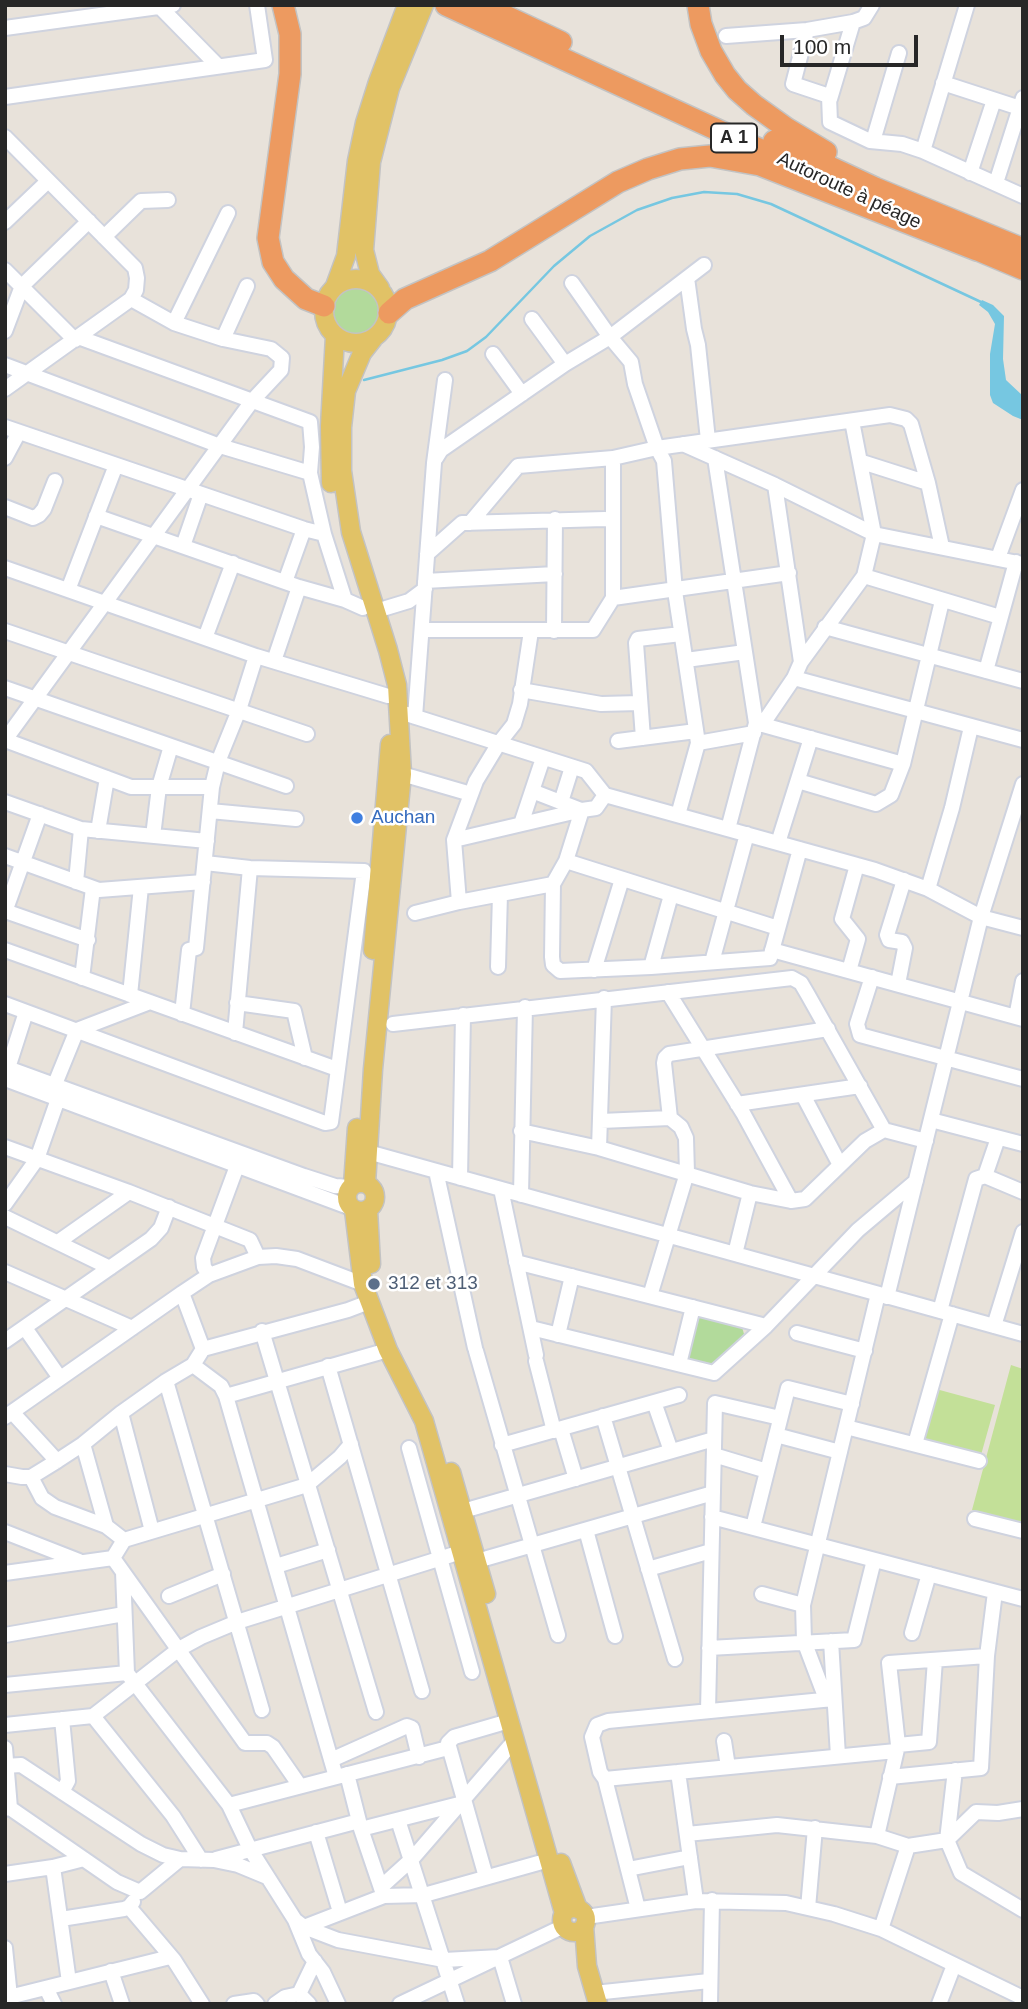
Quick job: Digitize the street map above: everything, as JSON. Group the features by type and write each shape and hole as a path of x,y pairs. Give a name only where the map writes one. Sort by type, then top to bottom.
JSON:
{"highway":[{"path":"283,5 290,34 290,74 268,238 273,262 284,279 306,299 324,306"},
{"name":"Autoroute à péage","path":"446,5 1023,269"},
{"name":"A 1","path":"482,5 875,188 1023,249"},
{"path":"698,5 701,24 711,51 725,75 754,105 819,149 971,227"},
{"path":"389,313 405,299 490,261 618,182 680,159 710,156 760,165 977,250"}],"main road":[{"path":"373,339 358,343 335,336 327,325 324,306 346,256 357,161 365,123 409,14 424,5"},
{"path":"356,1185 360,1080 390,751 387,696 351,532 342,471 342,426 346,391 362,354 384,327 389,313 388,304 370,274 364,250 371,162 409,14"},
{"path":"335,286 353,279 363,279 380,288"},
{"path":"335,336 330,475 342,543 370,610 407,715 373,1069 368,1152 356,1185 346,1198 357,1209 377,1290 389,1325 428,1401 463,1511 469,1557 514,1740 549,1860 574,1920"},
{"path":"356,1185 371,1186 375,1196 375,1201 357,1209"},
{"path":"357,1209 363,1284 388,1350 424,1421 469,1557 555,1844 574,1920 580,1959 587,1966 596,1998"}],"street":[{"path":"5,97 265,60 257,5"},
{"path":"726,36 807,30 853,22 864,19 872,5"},
{"path":"923,152 967,5"},
{"path":"5,28 164,6 218,66"},
{"path":"853,22 831,99 830,121 873,141 892,142 923,152 1023,196"},
{"path":"807,30 793,84 825,94 831,99"},
{"path":"873,141 899,54"},
{"path":"943,83 994,100 1022,105 996,183"},
{"path":"970,173 994,100"},
{"path":"5,389 131,299 136,290 135,268 7,142"},
{"path":"5,222 48,180"},
{"path":"104,237 142,201 168,200"},
{"path":"174,323 228,213"},
{"path":"5,331 22,286 89,221"},
{"path":"436,458 441,450 610,337 704,265"},
{"path":"5,270 76,339 310,422 313,447 310,473 324,534 345,600"},
{"path":"687,278 698,345 708,440"},
{"path":"572,283 631,362 635,384 664,461 675,591 697,737 678,815"},
{"path":"223,339 247,286"},
{"path":"131,299 174,323 223,339 271,349 282,358 281,370 252,401 220,446 195,492 155,536 5,740 131,787 212,787"},
{"path":"532,319 565,365"},
{"path":"493,354 522,394"},
{"path":"5,365 220,446 310,473"},
{"path":"445,380 427,554 423,630 407,715 586,771 605,795 857,865 928,889 981,917 1023,928"},
{"path":"470,523 518,466 614,458 708,440 890,415 906,419 911,424 942,547"},
{"path":"728,829 757,727 794,678 801,662 825,627 864,576 874,534 852,421"},
{"path":"5,457 12,430 324,534"},
{"path":"683,444 775,485 874,534 1019,563 1000,617 986,671"},
{"path":"423,630 593,629 612,598 614,458"},
{"path":"715,458 757,727"},
{"path":"862,462 928,483"},
{"path":"68,590 116,465"},
{"path":"5,507 33,518 39,515 55,481"},
{"path":"775,485 801,662"},
{"path":"998,558 1017,521 1023,490"},
{"path":"183,546 195,492"},
{"path":"96,516 370,610 409,601 425,585 555,574"},
{"path":"427,554 462,523 555,519 613,521"},
{"path":"554,631 555,519"},
{"path":"274,661 304,529"},
{"path":"205,638 233,563"},
{"path":"5,568 256,656 387,696"},
{"path":"612,598 789,573"},
{"path":"864,576 1000,617"},
{"path":"798,781 876,804 891,795 903,764 942,601"},
{"path":"825,627 1023,681"},
{"path":"5,631 307,734"},
{"path":"459,902 454,840 476,781 514,724 520,704 531,631"},
{"path":"643,738 636,650 638,639 681,634"},
{"path":"685,660 745,652"},
{"path":"182,1014 189,950 196,948 212,787 218,762 239,710 256,656"},
{"path":"794,678 1023,740"},
{"path":"5,688 286,786"},
{"path":"521,690 601,704 640,703"},
{"path":"618,741 697,737 757,727 811,738 903,764"},
{"path":"928,889 952,808 971,727"},
{"path":"778,843 811,738"},
{"path":"153,836 159,787 171,746"},
{"path":"521,824 543,758"},
{"path":"561,802 572,767"},
{"path":"402,774 471,794"},
{"path":"98,831 107,778"},
{"path":"830,1699 804,1641 803,1605 865,1351 916,1181 981,917 1023,784"},
{"path":"532,791 582,810"},
{"path":"454,840 596,808 605,795"},
{"path":"5,802 81,829 207,841"},
{"path":"582,810 566,861 553,884 553,965 560,971 770,958 800,849"},
{"path":"210,811 296,819"},
{"path":"40,814 5,912 88,940"},
{"path":"76,882 81,829"},
{"path":"712,962 747,834"},
{"path":"5,1004 331,1122 364,872 376,849 383,849"},
{"path":"5,856 99,890 203,882"},
{"path":"566,861 778,928"},
{"path":"205,863 250,868 364,872"},
{"path":"849,971 858,938 842,919 857,865"},
{"path":"235,1033 250,868"},
{"path":"594,970 622,879"},
{"path":"898,984 905,948 902,942 889,940 887,934 904,880"},
{"path":"415,913 553,884"},
{"path":"130,995 141,887"},
{"path":"82,978 93,888"},
{"path":"498,967 500,894"},
{"path":"651,967 671,895"},
{"path":"5,950 337,1069"},
{"path":"772,950 1019,1018 1023,981"},
{"path":"393,1024 786,977 796,979 884,1130"},
{"path":"872,977 857,1024 860,1035 1023,1079"},
{"path":"668,992 737,1104 791,1201"},
{"path":"599,1147 604,998"},
{"path":"77,1030 150,1002"},
{"path":"237,1003 294,1011 305,1058"},
{"path":"521,1195 525,1007"},
{"path":"26,1012 6,1071 237,1166 357,1209"},
{"path":"460,1178 463,1015"},
{"path":"5,1204 37,1159 77,1030"},
{"path":"670,1118 665,1058 669,1054 828,1030"},
{"path":"737,1104 860,1086"},
{"path":"56,1092 335,1186 356,1185"},
{"path":"803,1095 840,1165"},
{"path":"601,1121 670,1118 681,1127 686,1139 687,1173 650,1296"},
{"path":"931,1120 1023,1144"},
{"path":"522,1130 599,1147 750,1193 791,1201 805,1199 865,1141 884,1130 926,1141"},
{"path":"985,1176 998,1138"},
{"path":"5,1147 169,1207 250,1240 258,1257"},
{"path":"368,1152 1023,1334"},
{"path":"209,1275 204,1268 203,1258 237,1166"},
{"path":"436,1171 475,1350 558,1634"},
{"path":"915,1444 974,1182 985,1176 1023,1192"},
{"path":"531,1328 714,1373 816,1277 858,1230 916,1181"},
{"path":"501,1189 536,1358 557,1430 576,1479"},
{"path":"58,1242 129,1192"},
{"path":"735,1254 750,1193"},
{"path":"5,1341 16,1329 67,1298 151,1239 161,1228 169,1207"},
{"path":"5,1217 110,1268"},
{"path":"994,1326 1018,1266 1023,1232"},
{"path":"57,1461 9,1414 209,1275 258,1257 276,1256 297,1259 363,1284"},
{"path":"516,1262 766,1326"},
{"path":"5,1272 132,1328"},
{"path":"558,1335 572,1276"},
{"path":"182,1293 203,1349"},
{"path":"5,1474 31,1477 57,1461 166,1381 193,1365 203,1349 369,1302"},
{"path":"679,1364 693,1307"},
{"path":"16,1329 60,1378"},
{"path":"262,1331 376,1712"},
{"path":"797,1333 865,1351"},
{"path":"226,1396 388,1350"},
{"path":"193,1365 221,1386 226,1396 331,1760 341,1776 360,1825 382,1892"},
{"path":"328,1366 422,1691"},
{"path":"166,1381 262,1710"},
{"path":"753,1528 788,1388 852,1404"},
{"path":"502,1445 679,1395"},
{"path":"654,1402 671,1451"},
{"path":"708,1711 715,1403 780,1418"},
{"path":"121,1413 152,1531"},
{"path":"603,1416 675,1659"},
{"path":"846,1427 979,1461"},
{"path":"776,1435 840,1452"},
{"path":"463,1511 714,1439"},
{"path":"83,1444 106,1526"},
{"path":"113,1558 124,1540 307,1485 351,1444"},
{"path":"409,1448 472,1672"},
{"path":"714,1455 767,1471"},
{"path":"31,1477 42,1498 55,1507 106,1526 124,1540"},
{"path":"5,1725 93,1716 131,1679 201,1637 237,1622 440,1559 469,1557 532,1545 713,1493"},
{"path":"712,1517 1023,1599"},
{"path":"975,1519 1023,1531"},
{"path":"586,1530 615,1636"},
{"path":"5,1532 80,1562"},
{"path":"276,1566 328,1550"},
{"path":"648,1569 711,1551"},
{"path":"5,1573 113,1558"},
{"path":"113,1558 245,1743 267,1743 274,1747 300,1786"},
{"path":"709,1648 854,1640 874,1560"},
{"path":"123,1572 124,1614 131,1679 229,1805 250,1849 299,1924 302,1940 323,1972 338,2004"},
{"path":"169,1596 223,1574"},
{"path":"912,1633 929,1574"},
{"path":"890,1777 981,1768 987,1656 995,1592"},
{"path":"762,1594 803,1605"},
{"path":"5,1635 124,1614"},
{"path":"831,1641 830,1699 838,1756"},
{"path":"877,1836 897,1748 889,1663 987,1656"},
{"path":"605,1779 838,1756 929,1742 935,1660"},
{"path":"5,1685 131,1679"},
{"path":"638,1909 592,1737 597,1726 608,1721 830,1699"},
{"path":"93,1716 208,1860"},
{"path":"62,1719 68,1781 62,1792"},
{"path":"486,1877 461,1802 449,1743 454,1737 509,1721"},
{"path":"331,1760 407,1726 412,1728 419,1757"},
{"path":"299,1924 340,1913 382,1892 514,1740"},
{"path":"724,1741 728,1767"},
{"path":"5,1748 8,1809 117,1882 140,1892"},
{"path":"229,1805 449,1748"},
{"path":"6,1766 21,1765 141,1844 163,1855 238,1865 268,1877"},
{"path":"955,1770 947,1840 961,1873 1023,1910"},
{"path":"678,1772 696,1901"},
{"path":"208,1860 316,1832 398,1820 461,1802"},
{"path":"687,1834 777,1825 877,1836 908,1846 947,1840 976,1812 998,1813 1023,1809"},
{"path":"398,1820 457,2004"},
{"path":"808,1908 815,1828"},
{"path":"316,1832 340,1913"},
{"path":"881,1929 908,1846"},
{"path":"628,1869 690,1857"},
{"path":"5,1874 53,1867 83,1859"},
{"path":"61,1919 129,1907 140,1892 180,1859"},
{"path":"382,1892 424,1895 549,1860"},
{"path":"53,1867 69,1982"},
{"path":"710,2004 712,1900"},
{"path":"400,2004 574,1920 712,1900 786,1903 881,1929 1018,1999 1023,1982"},
{"path":"129,1907 170,1957 202,2004"},
{"path":"299,1924 338,1940 444,1960 500,1956"},
{"path":"5,1948 8,1997 170,1957"},
{"path":"500,1956 514,2004"},
{"path":"275,2004 285,1997 304,1999 315,1961"},
{"path":"939,2004 954,1965"},
{"path":"111,1972 122,2004"},
{"path":"596,1998 709,1981"},
{"path":"46,1988 54,2004"},
{"path":"234,2004 254,2001 257,2004"}],"green space":[{"path":"356,285 375,293 383,312 375,331 356,339 337,331 329,312 337,293"},
{"path":"698,1316 742,1327 744,1334 717,1361 709,1364 689,1359 687,1358"},
{"path":"1011,1365 1023,1369 1023,1523 972,1510"},
{"path":"936,1389 995,1405 981,1455 922,1438"}],"water":[{"path":"982,300 993,305 1004,316 1003,359 1006,380 1023,396 1023,420 993,403 990,395 990,354 995,324 988,312 979,305"}],"waterway":[{"path":"364,380 467,351 486,337 554,266 590,236 637,210 672,198 704,192 737,194 771,204 981,302"}],"place":[{"name":"Auchan","path":"357,818"},
{"name":"312 et 313","path":"374,1284"}]}
